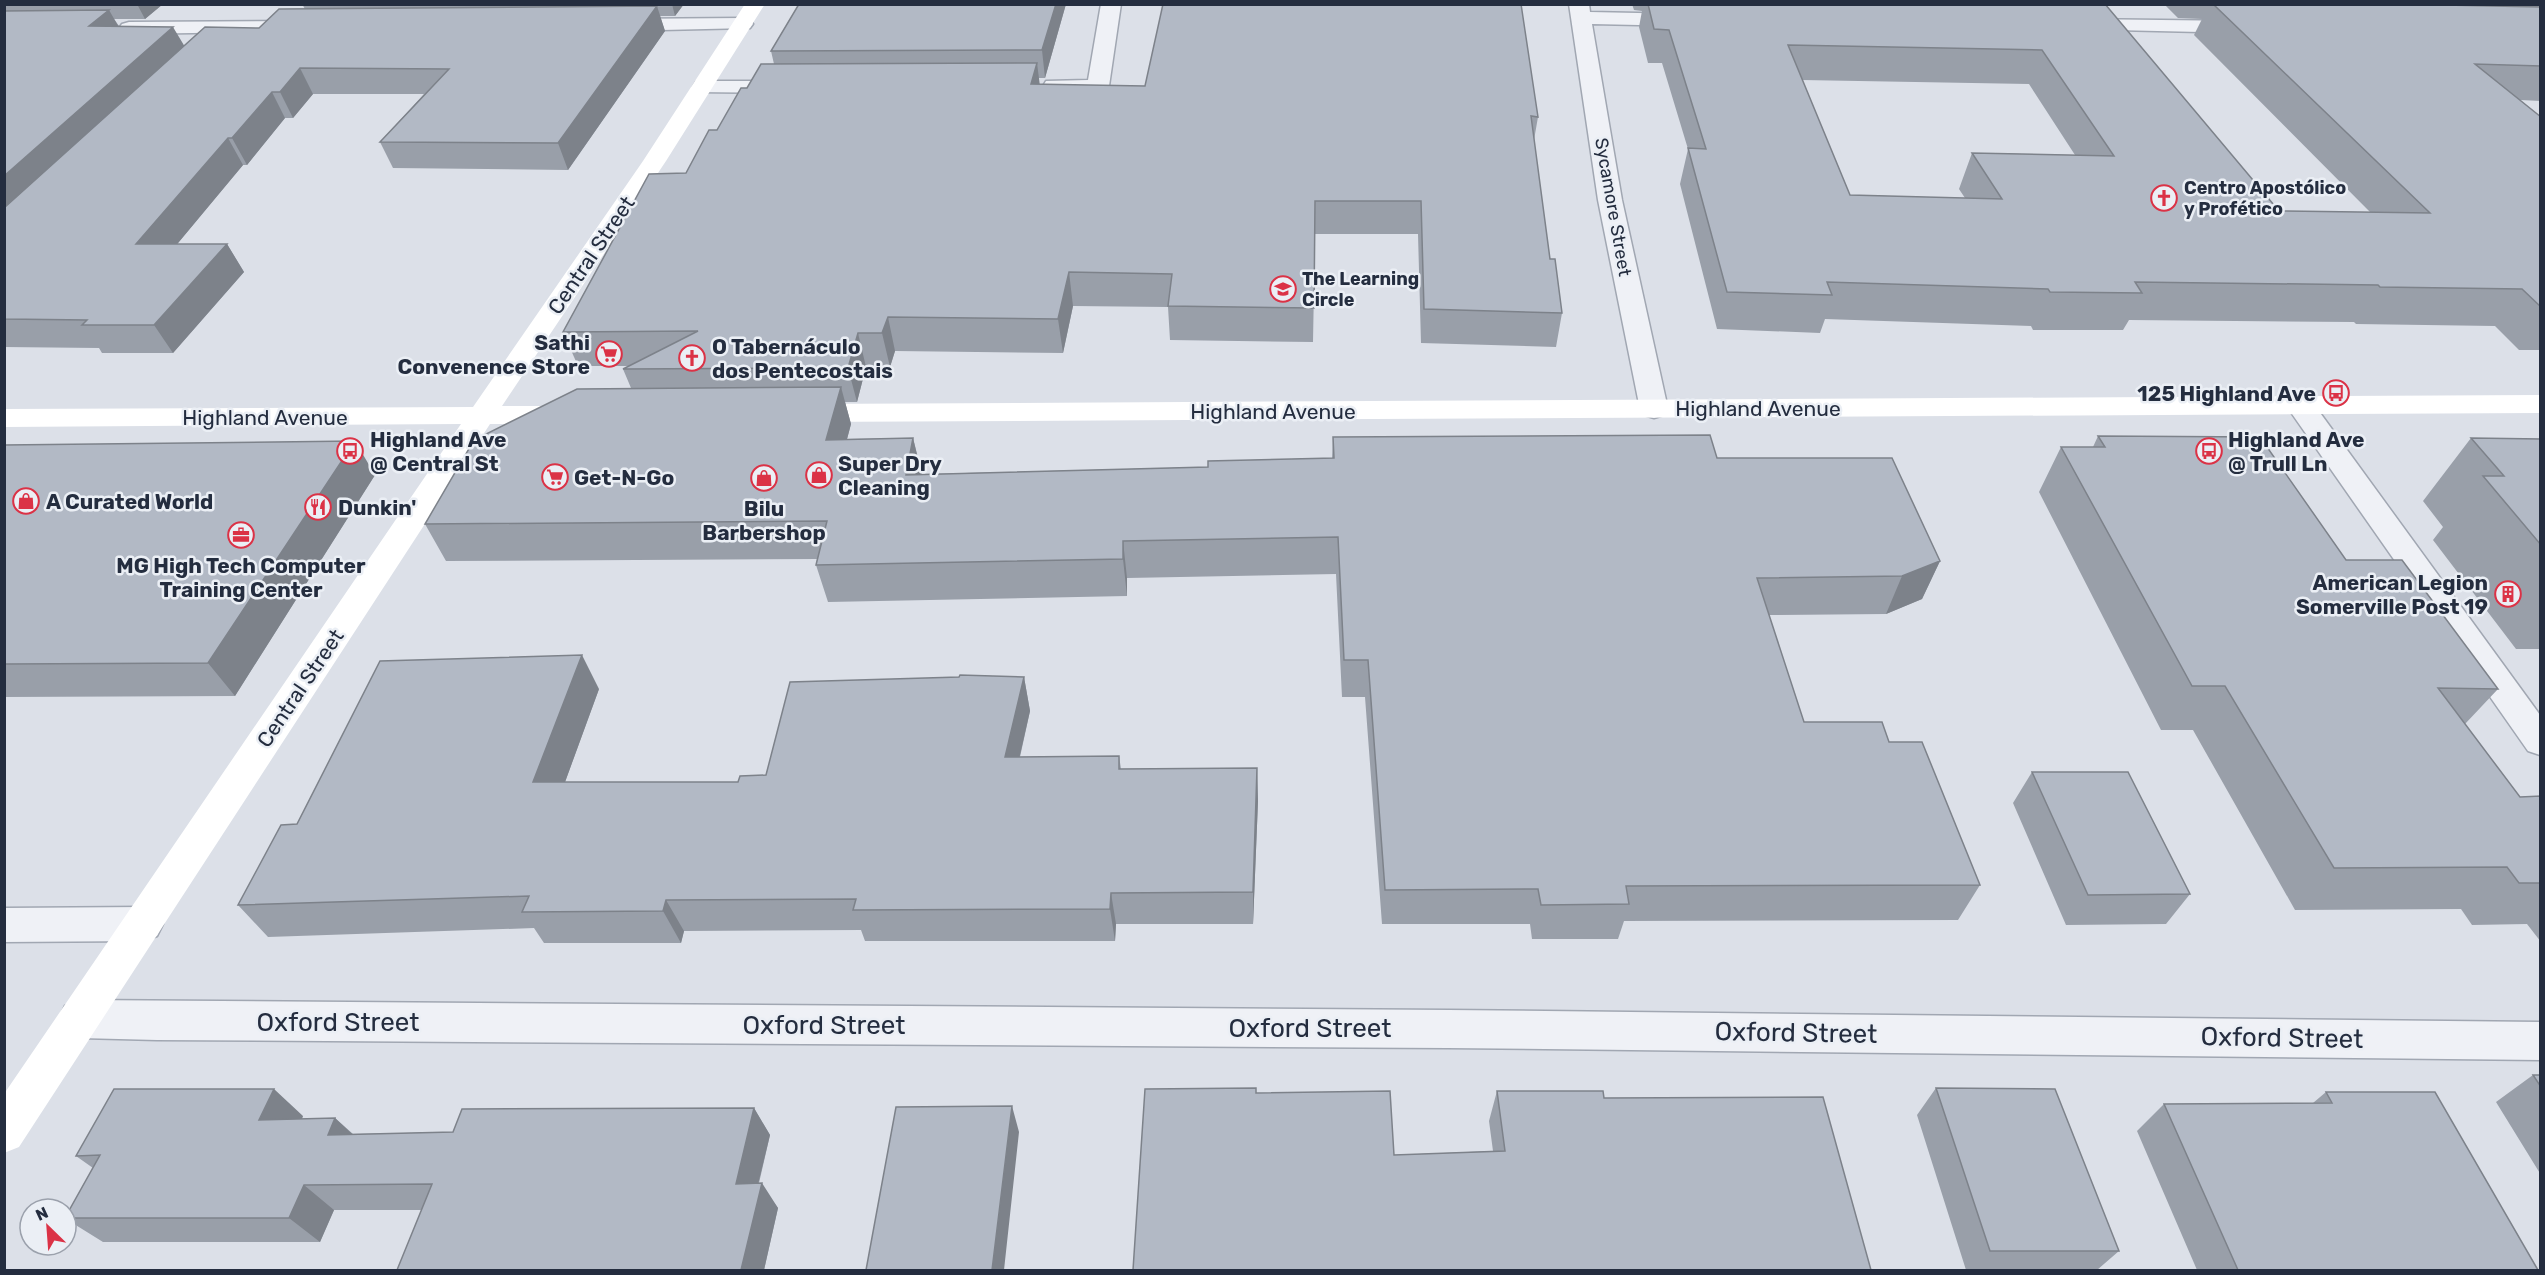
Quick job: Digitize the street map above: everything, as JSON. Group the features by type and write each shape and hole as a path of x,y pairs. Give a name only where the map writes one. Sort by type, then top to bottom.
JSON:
{"main road":[{"name":"Central Street","path":"4,1132 482,415 704,87 755,4"},
{"name":"Highland Avenue","path":"774,414 2541,404"},
{"name":"Highland Avenue","path":"4,418 596,414"}],"street":[{"path":"1038,86 1098,86 1111,4"},
{"path":"1581,11 1710,20"},
{"name":"Sycamore Street","path":"1581,11 1610,200 1654,409"},
{"path":"597,25 743,24"},
{"path":"2057,25 2260,28"},
{"path":"210,46 230,27"},
{"path":"111,28 325,27"},
{"path":"704,87 812,87"},
{"path":"2300,405 2541,741"},
{"path":"4,925 143,924"},
{"name":"Oxford Street","path":"80,1019 169,1022 1472,1029 2541,1041"}],"building":[{"path":"799,4 1056,4 1042,50 771,51"},
{"path":"1163,4 1521,4 1538,117 1531,116 1550,259 1555,259 1562,313 1424,309 1421,201 1315,201 1314,308 1168,306 1172,274 1069,272 1058,319 888,317 882,333 858,333 848,368 623,369 698,331 563,332 649,174 686,173 709,130 717,130 741,88 747,88 761,64 1037,63 1031,84 1145,86"},
{"path":"1648,4 2105,4 2279,211 2430,213 2213,4 2541,7 2541,66 2475,64 2541,117 2541,307 2522,289 2380,287 2378,285 2135,282 2142,293 2050,292 2048,289 1827,282 1832,295 1727,292 1688,148 1706,149 1669,30 1654,29","holes":["1788,45 2042,50 2114,156 1972,153 2002,199 1850,195"]},
{"path":"657,6 558,143 380,142 449,69 300,68 280,92 272,92 232,138 228,138 136,244 227,244 154,325 82,325 87,320 4,319 4,208 205,27 259,28 279,9"},
{"path":"109,10 89,26 173,27 4,176 4,11"},
{"path":"841,387 826,440 913,438 906,475 1208,467 1208,461 1334,458 1333,437 1710,435 1717,458 1892,458 1940,561 1902,576 1757,578 1804,722 1882,722 1889,742 1922,742 1980,885 1626,886 1629,904 1541,905 1538,889 1385,890 1368,660 1344,660 1338,537 1123,541 1123,559 816,565 827,521 425,524 474,440 577,389"},
{"path":"2098,436 2260,437 2346,560 2402,560 2498,689 2438,688 2520,797 2541,796 2541,883 2519,883 2507,867 2334,868 2225,686 2192,686 2061,447 2105,447"},
{"path":"2471,438 2541,439 2541,545 2483,476 2504,476"},
{"path":"355,441 208,663 4,664 4,445"},
{"path":"582,655 533,782 738,782 740,776 766,775 790,682 959,677 960,675 1024,677 1005,757 1119,756 1119,769 1257,768 1253,892 1111,893 1110,909 853,910 856,899 666,900 663,911 522,912 529,896 238,905 281,825 297,824 380,661"},
{"path":"2032,772 2128,772 2190,894 2088,895"},
{"path":"2533,1075 2541,1075 2541,1087"},
{"path":"1256,1088 1256,1093 1390,1091 1394,1155 1505,1151 1497,1091 1603,1091 1604,1098 1823,1097 1871,1270 1133,1270 1145,1089"},
{"path":"1936,1088 2055,1089 2119,1251 1990,1251"},
{"path":"114,1089 274,1089 259,1120 335,1118 328,1135 453,1132 462,1109 754,1108 736,1184 762,1183 741,1270 397,1270 432,1184 304,1185 289,1218 78,1218 77,1197 100,1155 76,1156"},
{"path":"2326,1092 2435,1092 2538,1270 2238,1270 2164,1104 2332,1103"},
{"path":"1012,1106 992,1270 866,1270 896,1107"}],"place":[{"name":"Centro Apostólico y Profético","path":"2164,198"},
{"name":"The Learning Circle","path":"1283,289"},
{"name":"Sathi Convenence Store","path":"609,354"},
{"name":"O Tabernáculo dos Pentecostais","path":"692,358"},
{"name":"125 Highland Ave","path":"2336,393"},
{"name":"Highland Ave @ Central St","path":"350,451"},
{"name":"Highland Ave @ Trull Ln","path":"2209,451"},
{"name":"Super Dry Cleaning","path":"819,475"},
{"name":"Get-N-Go","path":"555,477"},
{"name":"Bilu Barbershop","path":"764,478"},
{"name":"A Curated World","path":"26,501"},
{"name":"Dunkin'","path":"318,507"},
{"name":"MG High Tech Computer Training Center","path":"241,535"},
{"name":"American Legion Somerville Post 19","path":"2508,594"}]}
